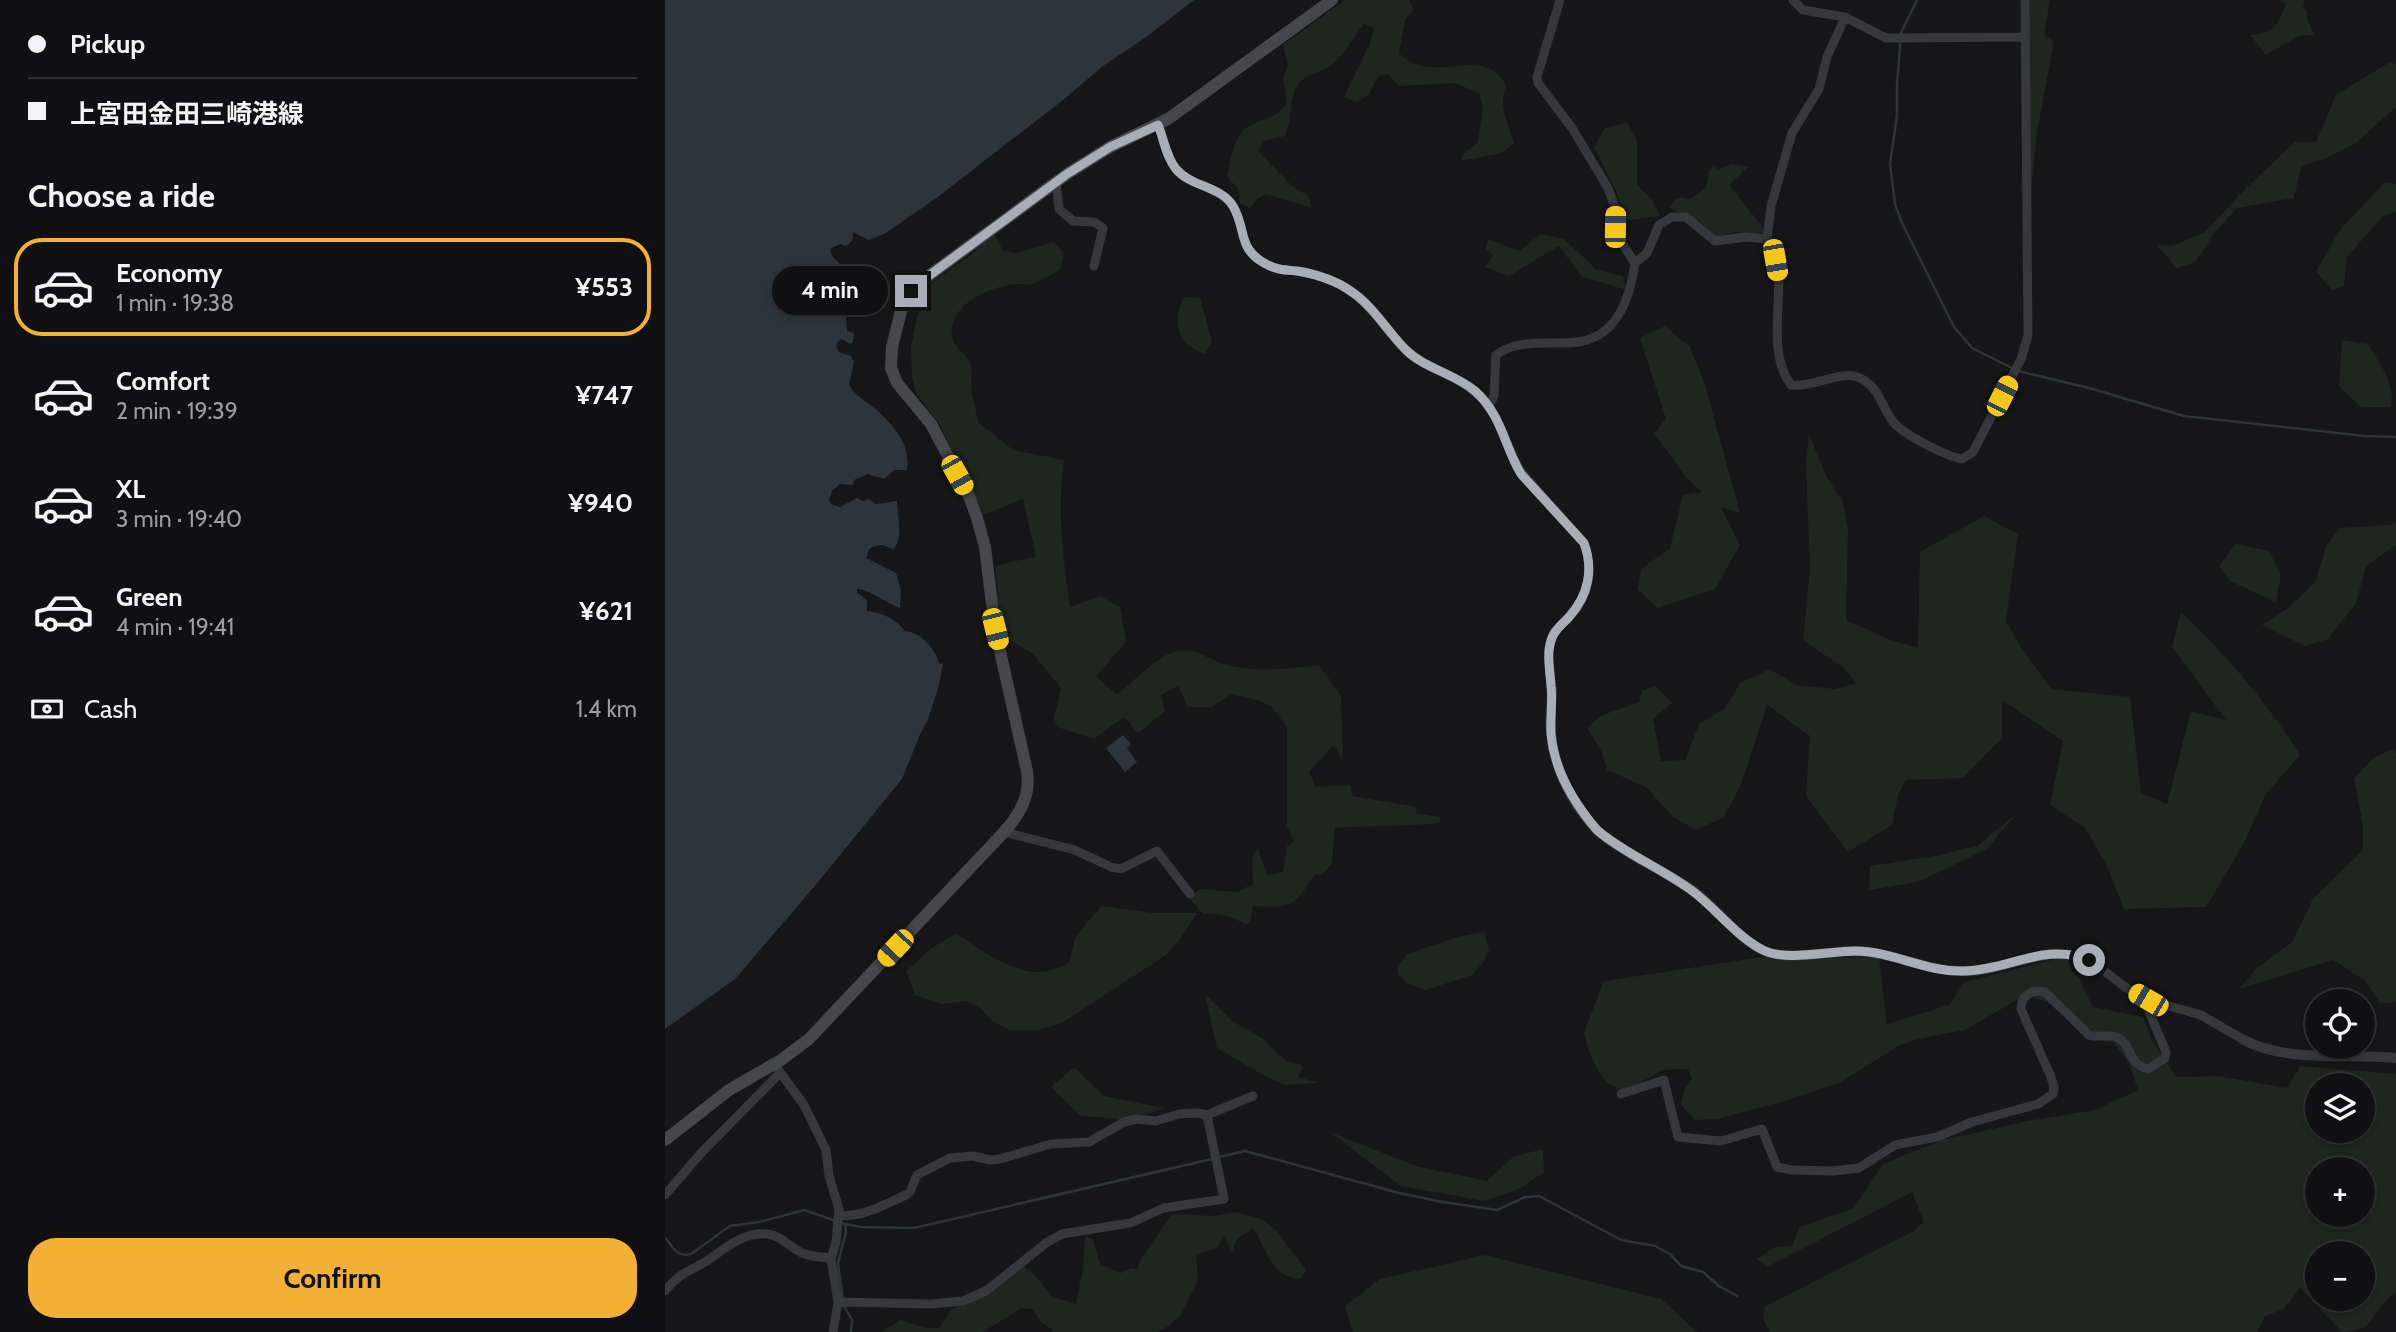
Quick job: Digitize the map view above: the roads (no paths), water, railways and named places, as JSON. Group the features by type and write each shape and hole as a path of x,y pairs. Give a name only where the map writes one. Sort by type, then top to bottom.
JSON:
{"main road":[{"path":"665,1140 729,1090 777,1068 801,1047 1020,813 1028,777 995,629 985,547 969,496 931,425 897,383 891,368 901,311 911,291 1056,182 1101,152 1158,125 1332,0"}],"street":[{"path":"1560,0 1537,77 1538,83 1571,128 1608,188 1616,210 1617,236 1635,263"},
{"path":"1793,0 1803,10 1845,18 1886,38 2025,37"},
{"path":"1845,18 1827,57 1819,89 1792,133 1771,206 1767,239 1771,244 1779,281 1776,342 1791,384 1808,386 1845,375 1859,377 1877,391 1890,419 1901,430 1962,459 1973,452 2016,369 2028,336 2025,0"},
{"path":"1158,125 1170,159 1177,170 1197,184 1224,197 1233,206 1243,240 1255,256 1280,270 1315,275 1350,290 1367,305 1407,351 1475,391 1489,406 1503,430 1521,474 1584,543 1589,558 1586,592 1551,639 1551,735 1557,764 1586,818 1606,838 1693,891 1763,951 1794,955 1871,953 1913,964 1962,972 1990,969 2052,953 2072,954 2089,960 2125,987 2148,1000 2201,1015 2261,1049 2298,1054 2396,1058"},
{"path":"1056,182 1059,209 1073,221 1094,222 1103,228 1094,266"},
{"path":"1489,406 1494,396 1496,355 1513,346 1582,341 1598,335 1610,324 1627,300 1635,263 1647,253 1659,225 1672,217 1686,217 1715,241 1746,237 1767,239"},
{"path":"1004,832 1075,850 1121,870 1157,851 1190,894"},
{"path":"1621,1094 1664,1080 1678,1136 1721,1141 1762,1129 1777,1167 1791,1170 1851,1170 1867,1164 1895,1146 1937,1137 1972,1122 2021,1110 2049,1098 2054,1087 2051,1077 2021,1009 2021,1003 2029,993 2045,992 2089,1035 2118,1037 2135,1062 2148,1069 2165,1058 2166,1052 2148,1009 2148,1000"},
{"path":"665,1195 777,1068 804,1105 824,1143 839,1215 831,1258 842,1302 833,1332"},
{"path":"839,1215 851,1217 862,1214 906,1195 917,1175 950,1158 973,1156 1000,1159 1051,1144 1089,1143 1109,1129 1132,1120 1156,1121 1179,1114 1207,1115 1253,1097"},
{"path":"842,1302 955,1302 978,1295 1062,1234 1130,1223 1164,1208 1224,1199 1207,1115"},
{"path":"665,1291 675,1278 685,1271 706,1261 732,1242 749,1236 771,1234 803,1254 831,1258"}],"waterway":[{"path":"1917,0 1901,33 1897,116 1890,164 1895,204 1954,327 1972,348 2012,368"},
{"path":"2018,371 2089,388 2184,416 2364,436 2396,437"},
{"path":"1219,1157 1245,1151 1399,1193 1497,1210 1525,1197 1539,1196 1621,1240 1655,1246 1670,1254 1681,1266 1703,1272 1719,1286 1737,1296"},
{"path":"665,1238 678,1253 691,1254 730,1226 759,1222 804,1210 861,1227 914,1228 1212,1159"},
{"path":"843,1300 838,1263 846,1232 845,1224"},
{"path":"844,1306 852,1320 851,1332"}]}
